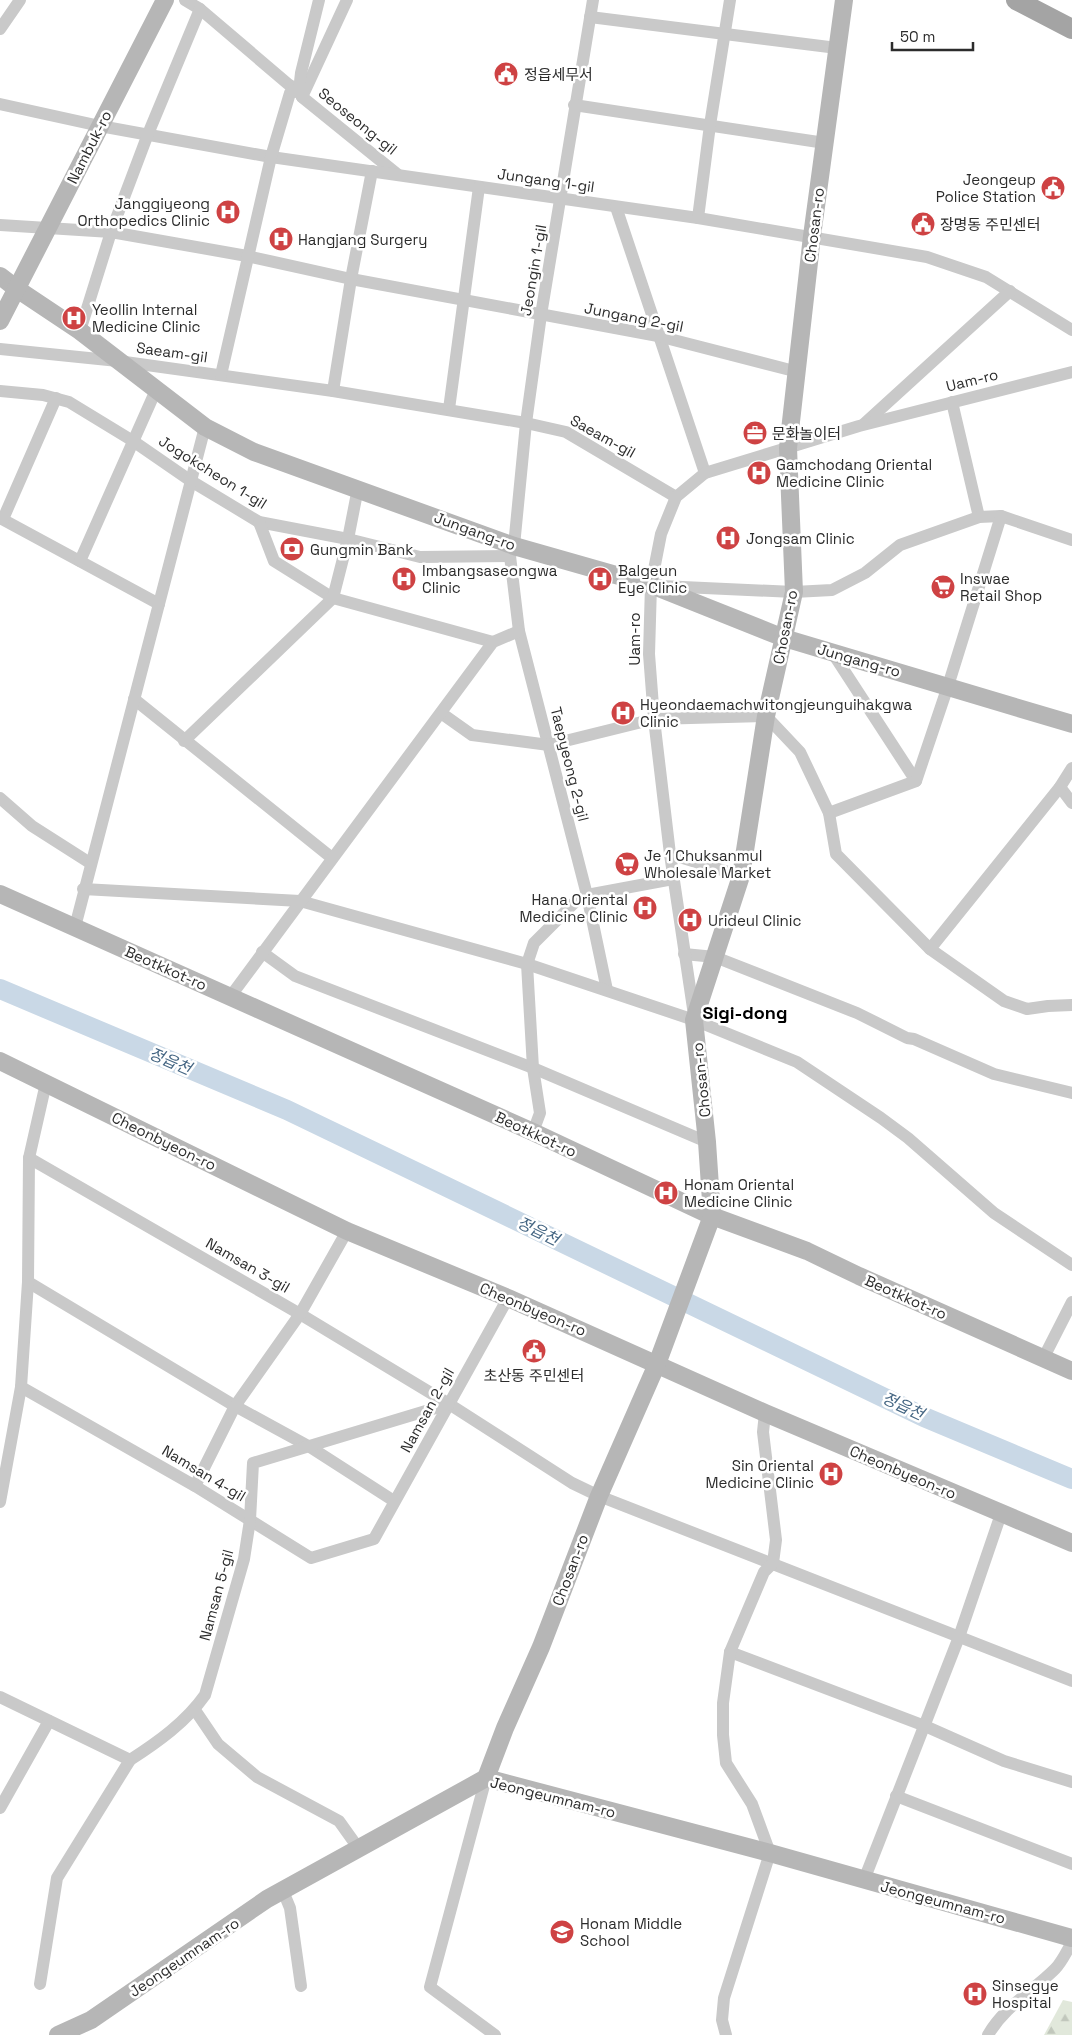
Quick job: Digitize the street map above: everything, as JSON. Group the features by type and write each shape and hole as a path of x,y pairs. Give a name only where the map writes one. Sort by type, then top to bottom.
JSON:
{"main road":[{"path":"1016,0 1072,29"}],"street":[{"path":"0,29 20,0"},
{"name":"Nambuk-ro","path":"0,321 165,0"},
{"name":"Seoseong-gil","path":"185,0 200,9 398,175"},
{"path":"301,94 300,73 319,0"},
{"path":"301,94 348,0"},
{"name":"Jeongin 1-gil","path":"512,551 526,423 541,316 561,199 574,105 593,0"},
{"path":"698,218 710,125 730,0"},
{"name":"Chosan-ro","path":"486,1778 505,1728 541,1648 599,1496 657,1364 712,1216 708,1142 694,1020 741,876 766,716 794,592 788,448 812,236 844,0"},
{"path":"80,331 111,232 148,134 200,9"},
{"path":"590,17 837,48"},
{"name":"Seoseong-gil","path":"271,157 290,93 301,94"},
{"name":"Jungang 1-gil","path":"0,104 100,126 271,157 698,218 927,257 986,277 1072,330"},
{"path":"574,105 825,143"},
{"path":"247,256 271,157"},
{"path":"333,391 350,279 372,171"},
{"path":"449,409 462,301 479,187"},
{"path":"616,207 705,473"},
{"name":"Jungang 2-gil","path":"0,224 47,229 111,232 247,256 462,301 658,336 798,372"},
{"name":"Saeam-gil","path":"221,375 247,256"},
{"name":"Jungang-ro","path":"0,276 80,331 205,427 254,452 358,488 512,551 651,585 784,638 1072,724"},
{"path":"863,425 1010,291"},
{"name":"Saeam-gil","path":"0,349 118,361 221,375 449,409 526,423 566,432 676,497"},
{"name":"Uam-ro","path":"694,1020 673,879 654,719 649,654 651,585 661,534 676,497 705,473 863,425 1072,372"},
{"path":"80,561 156,390"},
{"name":"Jogokcheon 1-gil","path":"0,391 43,395 69,402 258,522 348,539 420,557 512,551"},
{"path":"56,398 2,519 159,604"},
{"path":"952,402 979,517"},
{"path":"75,927 90,863 205,427"},
{"path":"184,741 334,598 358,488"},
{"path":"916,781 1001,516"},
{"path":"651,585 794,592 832,590 865,573 900,545 979,517 1001,516 1072,540"},
{"path":"258,522 274,561 334,598 493,642"},
{"name":"Taepyeong 2-gil","path":"512,551 519,631 587,895 607,990"},
{"path":"230,997 493,642 519,631"},
{"path":"832,652 916,781"},
{"path":"134,699 332,858"},
{"path":"441,713 472,735 549,745 654,719 766,716 800,752 829,813 836,854 930,949 1004,1001 1027,1009 1072,1005"},
{"path":"930,949 1060,787 1072,768"},
{"path":"829,813 916,781"},
{"path":"1060,787 1072,803"},
{"path":"0,798 32,826 90,863"},
{"path":"670,854 741,876"},
{"path":"533,1132 540,1113 533,1068 527,964 534,943 574,903 587,895 673,879"},
{"path":"84,889 300,901 527,964 694,1020 797,1062 881,1118 908,1138 994,1213 1072,1265"},
{"name":"Beotkkot-ro","path":"0,894 533,1132 712,1216 807,1250 859,1276 1072,1371"},
{"path":"262,952 295,976 533,1068 708,1142"},
{"path":"684,954 715,957 857,1013 907,1038 914,1039 994,1074 1072,1093"},
{"name":"Cheonbyeon-ro","path":"0,1061 347,1231 508,1298 766,1413 1072,1543"},
{"path":"0,1502 21,1386 28,1282 29,1158 46,1083"},
{"name":"Namsan 3-gil","path":"29,1158 300,1314 450,1404 572,1482 599,1496 1072,1681"},
{"path":"195,1486 235,1406 300,1314 347,1231"},
{"path":"28,1282 235,1406 310,1447 394,1501"},
{"name":"Namsan 2-gil","path":"374,1539 508,1298"},
{"path":"1044,1359 1072,1302"},
{"name":"Namsan 4-gil","path":"21,1386 195,1486 311,1558 374,1539"},
{"name":"Namsan 5-gil","path":"130,1760 154,1744 195,1710 205,1694 244,1559 250,1520 253,1463 450,1404"},
{"path":"726,2035 722,2020 724,1998 770,1853 752,1804 726,1763 723,1735 723,1703 730,1652 764,1572 772,1563 776,1540 763,1432 766,1413"},
{"path":"864,1880 959,1637 1001,1514"},
{"path":"730,1652 925,1726 1004,1761 1072,1782"},
{"path":"0,1697 130,1760 57,1878 40,1984"},
{"path":"195,1710 218,1744 256,1777 339,1820 359,1850"},
{"path":"0,1808 49,1721"},
{"path":"486,1778 430,1987 495,2035"},
{"name":"Jeongeumnam-ro","path":"58,2035 91,2020 267,1899 359,1850 486,1778 770,1853 1072,1938"},
{"path":"896,1796 1072,1864"},
{"path":"283,1891 290,1908 301,1986"},
{"path":"988,2035 993,2025 1017,2000 1056,1968 1072,1942"}],"green space":[{"path":"1063,2000 1072,2002 1072,2035 1044,2035"}],"waterway":[{"name":"정읍천","path":"0,989 287,1110 924,1417 1072,1479"}],"place":[{"name":"정읍세무서","path":"506,74"},
{"name":"Jeongeup Police Station","path":"1053,188"},
{"name":"Janggiyeong Orthopedics Clinic","path":"228,212"},
{"name":"장명동 주민센터","path":"923,224"},
{"name":"Hangjang Surgery","path":"281,239"},
{"name":"Yeollin Internal Medicine Clinic","path":"74,318"},
{"name":"문화놀이터","path":"755,433"},
{"name":"Gamchodang Oriental Medicine Clinic","path":"759,473"},
{"name":"Jongsam Clinic","path":"728,538"},
{"name":"Gungmin Bank","path":"292,549"},
{"name":"Imbangsaseongwa Clinic","path":"404,579"},
{"name":"Balgeun Eye Clinic","path":"600,579"},
{"name":"Inswae Retail Shop","path":"943,587"},
{"name":"Hyeondaemachwitongjeunguihakgwa Clinic","path":"623,713"},
{"name":"Je 1 Chuksanmul Wholesale Market","path":"627,864"},
{"name":"Hana Oriental Medicine Clinic","path":"645,908"},
{"name":"Urideul Clinic","path":"690,920"},
{"name":"Honam Oriental Medicine Clinic","path":"666,1193"},
{"name":"초산동 주민센터","path":"534,1351"},
{"name":"Sin Oriental Medicine Clinic","path":"831,1474"},
{"name":"Honam Middle School","path":"562,1932"},
{"name":"Sinsegye Hospital","path":"975,1994"}],"district":[{"name":"Sigi-dong","path":"745,1012"}]}
